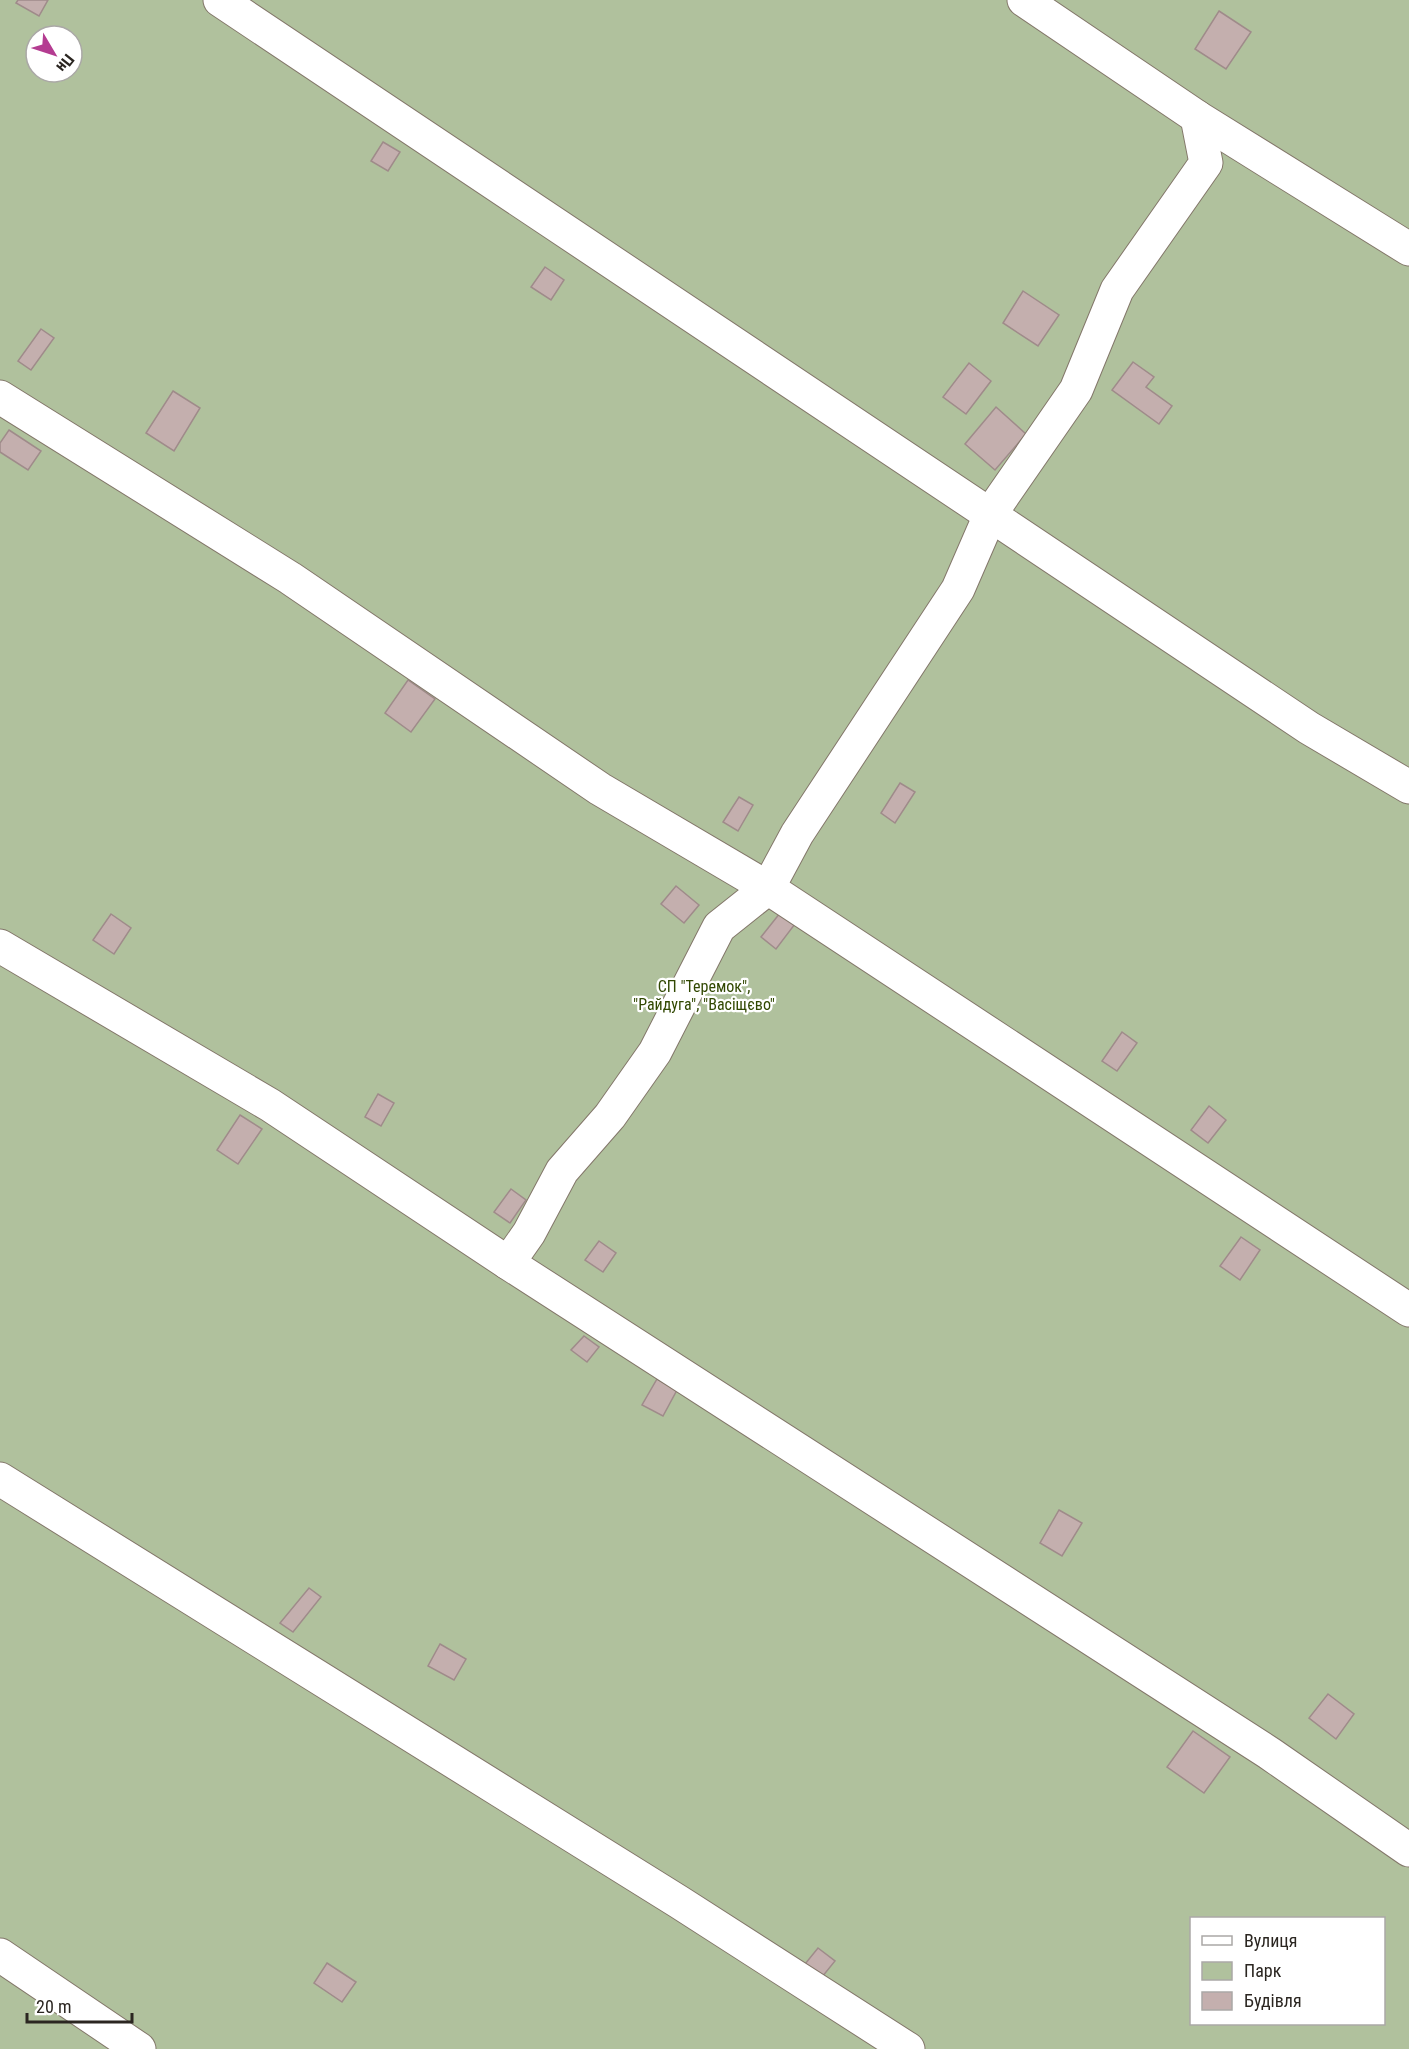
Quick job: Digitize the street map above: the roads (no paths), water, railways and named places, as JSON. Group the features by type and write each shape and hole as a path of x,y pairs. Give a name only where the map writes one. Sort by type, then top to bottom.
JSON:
{"lane":[{"path":"220,0 991,513 1309,728 1409,787"},
{"path":"1024,0 1197,117 1409,249"},
{"path":"507,1263 529,1233 562,1170 610,1116 655,1052 719,927 768,888 797,834 958,589 991,513 1076,390 1117,290 1206,163 1197,117"},
{"path":"0,397 290,578 600,789 768,888 1409,1310"},
{"path":"0,945 270,1105 507,1263 1269,1753 1409,1850"},
{"path":"0,1479 689,1908 908,2049"},
{"path":"0,1955 139,2049"}],"park label":[{"name":"СП \"Теремок\", \"Райдуга\", \"Васіщєво\"","path":"704,995"}]}
